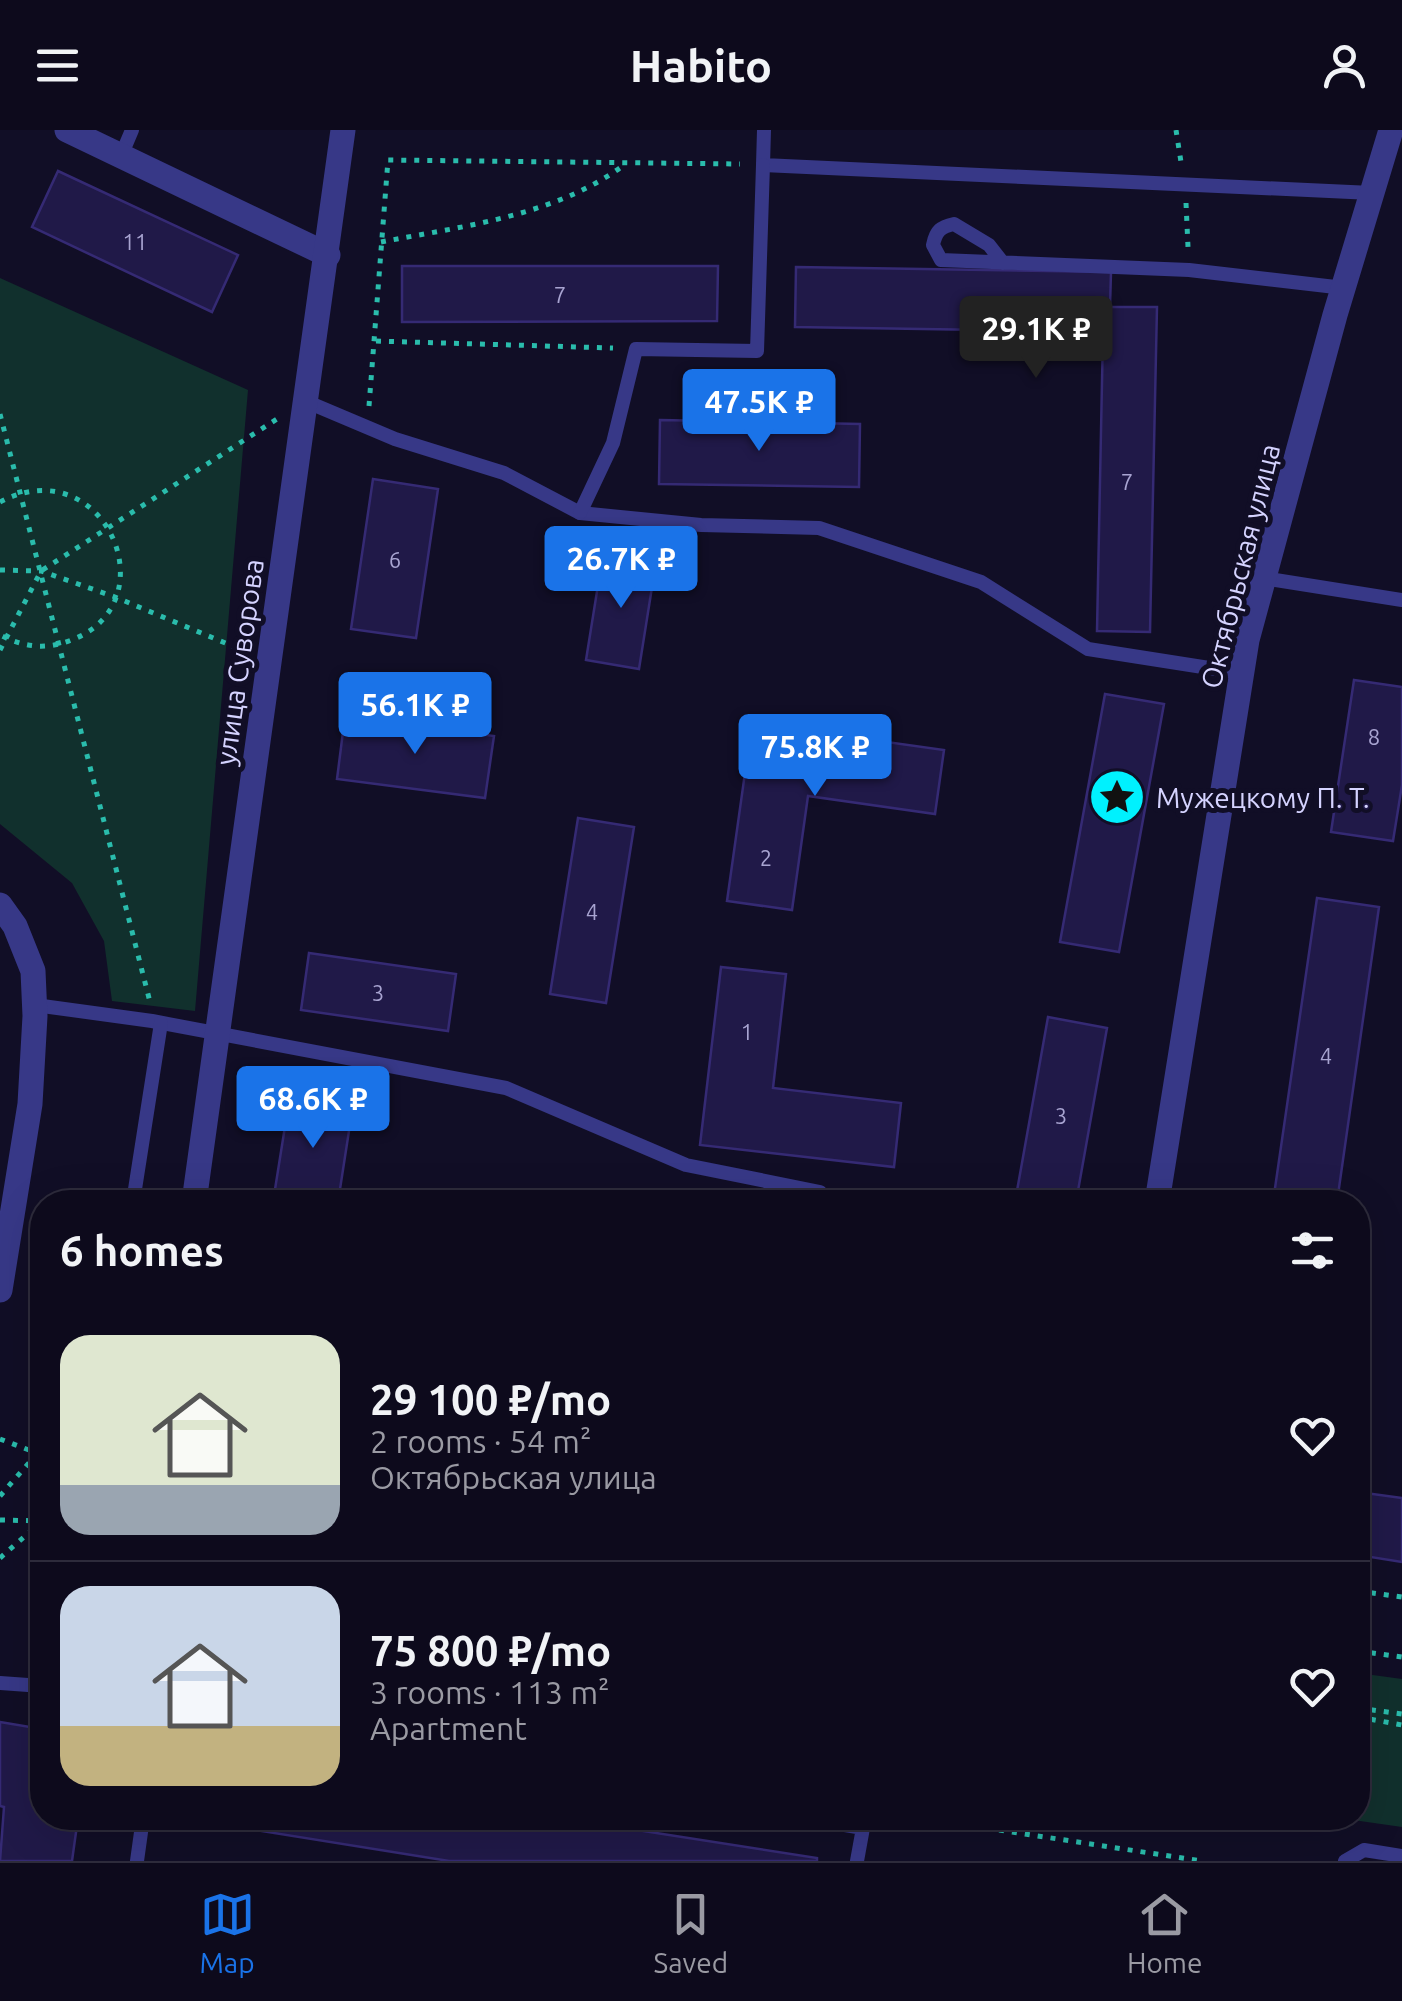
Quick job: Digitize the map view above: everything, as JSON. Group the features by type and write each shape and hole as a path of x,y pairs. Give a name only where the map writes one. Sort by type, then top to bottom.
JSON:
{"street":[{"path":"68,130 328,254"},
{"name":"улица Суворова","path":"196,1190 328,254 342,130"},
{"name":"Октябрьская улица","path":"1159,1190 1241,673 1263,578 1390,130"},
{"path":"0,905 15,926 33,971 35,1006 30,1104 0,1290"}],"lane":[{"path":"121,156 132,130"},
{"path":"580,513 612,443 636,349 757,352 764,130"},
{"path":"763,165 1372,193"},
{"path":"1003,262 988,245 954,224 935,234 932,245 941,260 1189,270 1344,288"},
{"path":"305,401 367,428 504,473 580,513 702,525 818,528 980,582 1088,649 1241,673"},
{"path":"1263,578 1402,600"},
{"path":"35,1006 157,1022 506,1088 686,1165 810,1190"},
{"path":"136,1190 157,1022"},
{"path":"0,1682 30,1685"},
{"path":"137,1861 141,1830"},
{"path":"857,1861 863,1830"},
{"path":"1345,1861 1364,1850 1402,1856"}],"path":[{"path":"1176,130 1185,184 1189,270"},
{"path":"367,428 388,160 763,165"},
{"path":"382,242 540,208 596,186 627,163"},
{"path":"376,341 636,349"},
{"path":"0,650 3,636 41,571 305,401"},
{"path":"0,414 157,1022"},
{"path":"0,502 20,492 46,489 71,494 93,508 110,527 118,549 120,573 115,597 102,619 83,636 60,645 36,647 3,636"},
{"path":"0,570 41,571 270,661"},
{"path":"0,1439 30,1450"},
{"path":"0,1496 30,1464"},
{"path":"0,1520 30,1521"},
{"path":"0,1558 30,1532"},
{"path":"1370,1592 1402,1597"},
{"path":"1370,1652 1402,1657"},
{"path":"1370,1710 1402,1714"},
{"path":"1370,1719 1402,1725"},
{"path":"1004,1830 1202,1861"}],"green space":[{"path":"0,278 248,390 195,1011 112,1001 104,941 72,883 0,824"},
{"path":"1370,1675 1402,1679 1402,1827 1370,1822"}],"building":[{"path":"58,171 238,255 212,312 32,227"},
{"path":"402,266 718,266 717,321 402,322"},
{"path":"796,267 1111,272 1110,307 1157,307 1150,632 1097,631 1103,332 795,327"},
{"path":"660,420 860,424 859,487 659,484"},
{"path":"373,479 438,489 416,638 351,629"},
{"path":"603,554 656,562 639,669 586,660"},
{"path":"1354,680 1402,687 1402,785 1393,841 1331,832"},
{"path":"1105,694 1164,704 1119,952 1060,942"},
{"path":"345,716 494,736 485,798 337,779"},
{"path":"752,723 944,750 935,814 808,796 792,910 727,901"},
{"path":"578,818 634,827 606,1003 550,994"},
{"path":"1317,898 1379,907 1339,1190 1275,1190"},
{"path":"309,953 456,974 448,1031 301,1010"},
{"path":"721,967 786,974 773,1088 901,1103 894,1167 700,1145"},
{"path":"1048,1017 1107,1028 1078,1190 1017,1190"},
{"path":"290,1095 353,1105 340,1190 275,1190"},
{"path":"1370,1494 1402,1498 1402,1562 1370,1557"},
{"path":"0,1722 30,1727 30,1830 76,1830 72,1861 0,1861 4,1807 0,1806"},
{"path":"255,1830 637,1830 817,1858 817,1861 449,1861"}],"place":[{"name":"Мужецкому П. Т.","path":"1117,797"}]}
